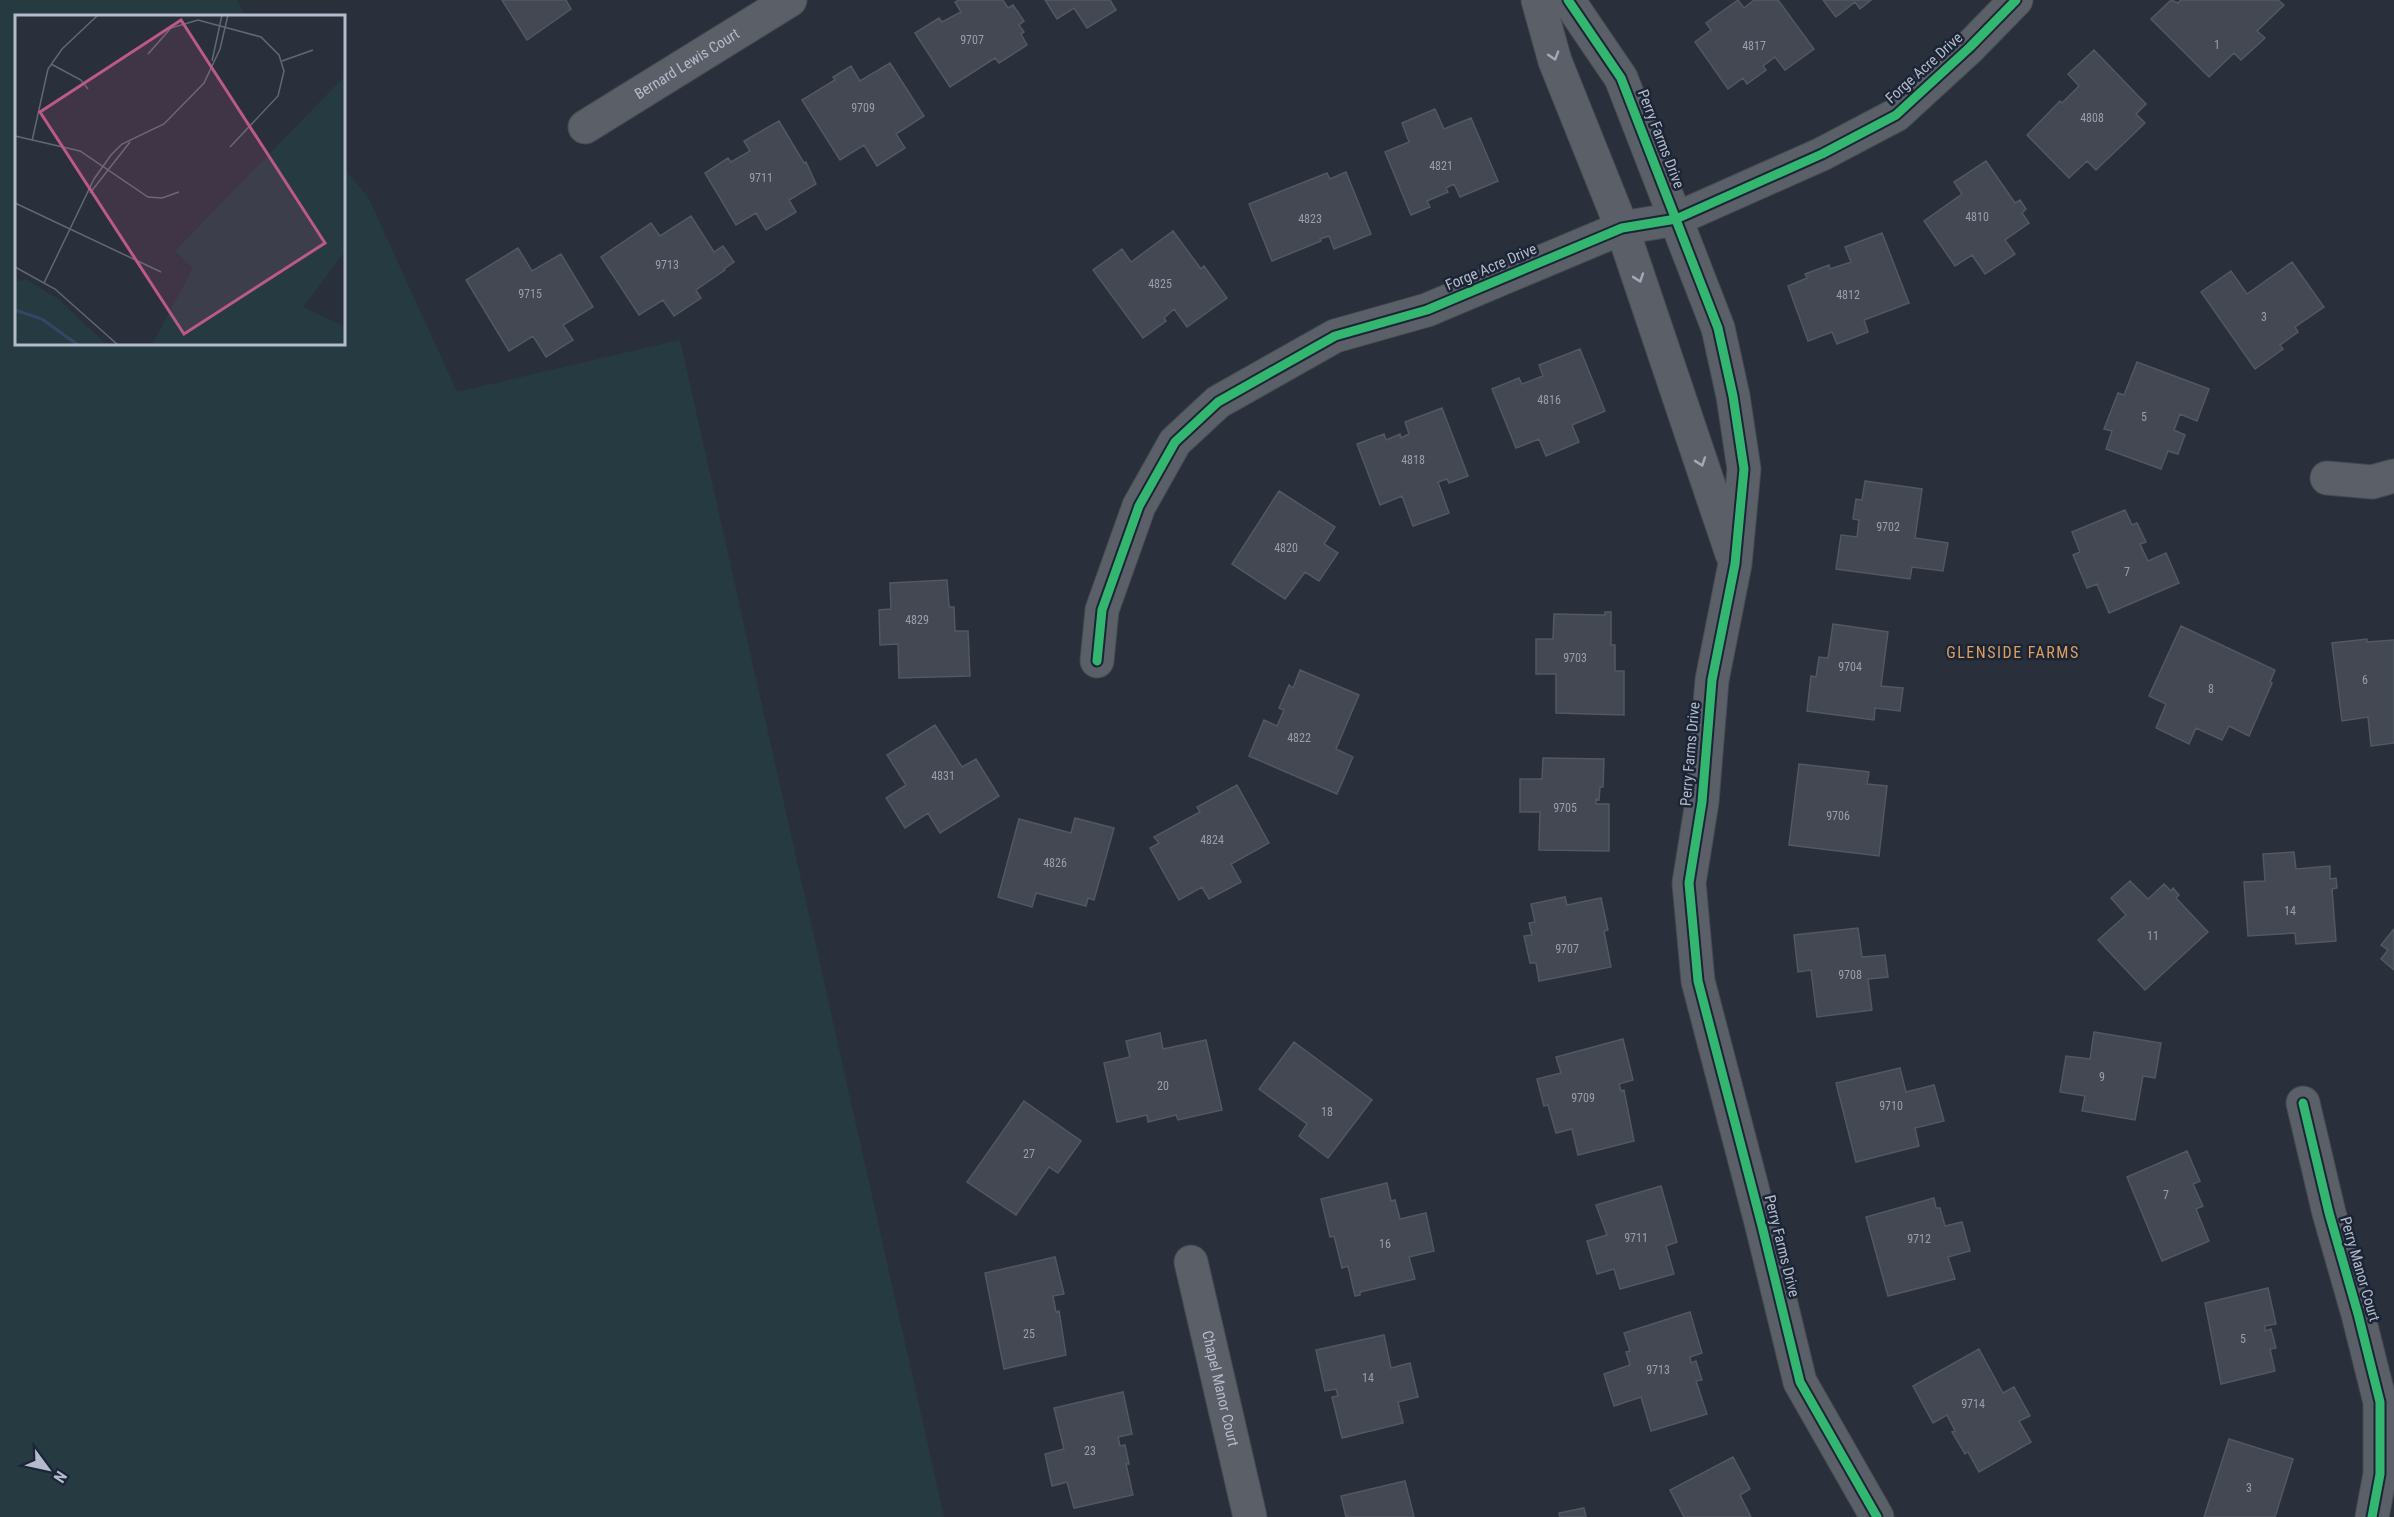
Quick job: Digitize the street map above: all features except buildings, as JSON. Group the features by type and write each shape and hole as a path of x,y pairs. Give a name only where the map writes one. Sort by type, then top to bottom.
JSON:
{"street":[{"name":"Bernard Lewis Court","path":"585,128 790,0"},
{"name":"Perry Farms Drive","path":"1538,0 1555,61 1622,228 1735,564"},
{"name":"Perry Farms Drive","path":"1568,0 1621,78 1718,328 1733,396 1744,469 1735,564 1712,680 1702,801 1689,883 1698,981 1800,1382 1877,1517"},
{"name":"Forge Acre Drive","path":"1097,661 1102,610 1139,506 1175,441 1218,402 1335,336 1427,310 1622,228 1676,219 1822,154 1896,115 1971,47 2016,0"},
{"path":"2327,478 2372,482 2394,476"},
{"name":"Perry Manor Court","path":"2302,1102 2328,1213 2358,1314 2380,1402 2380,1474 2372,1517"},
{"name":"Chapel Manor Court","path":"1191,1262 1250,1517"},
{"name":"Perry Farms Drive","path":"1852,1474 1896,1517"}],"green space":[{"path":"0,0 237,0 244,15 15,15 15,345 345,345 345,170 368,197 457,392 680,340 944,1517 0,1517"}],"cycle path":[{"path":"1568,0 1621,78 1718,328 1733,396 1744,469 1735,564 1712,680 1702,802 1689,883 1698,981 1800,1382 1877,1517"},
{"path":"1097,661 1102,610 1139,506 1175,442 1218,402 1335,336 1427,310 1622,228 1676,219 1822,154 1896,115 1970,47 2016,0"},
{"path":"2303,1103 2329,1213 2380,1402 2380,1474 2372,1517"}],"district":[{"name":"GLENSIDE FARMS","path":"2013,652"}]}
